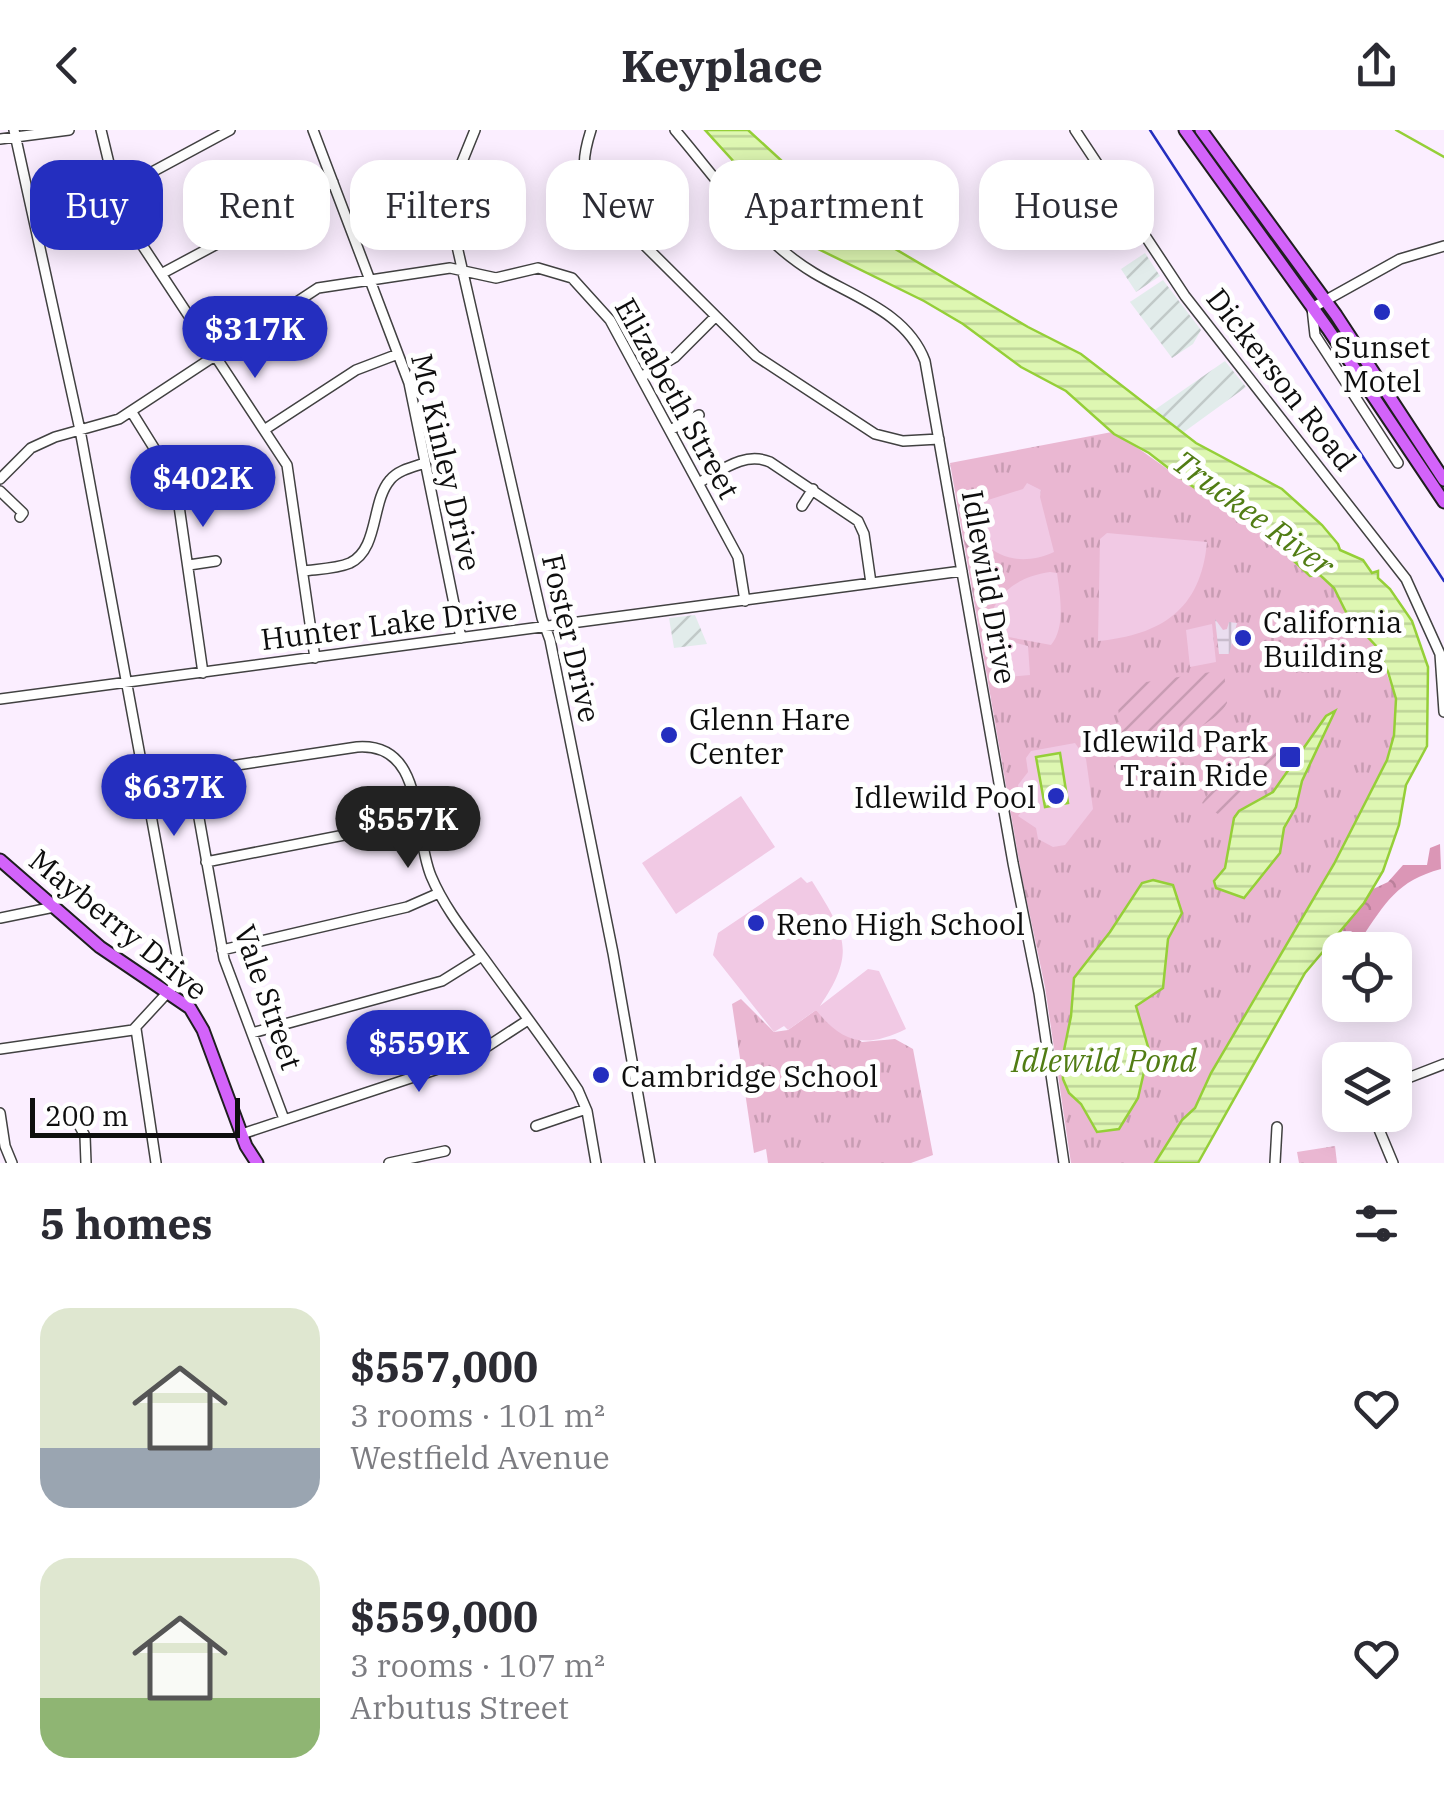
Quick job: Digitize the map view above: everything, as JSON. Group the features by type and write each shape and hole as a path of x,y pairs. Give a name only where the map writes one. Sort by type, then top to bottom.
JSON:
{"main road":[{"path":"1185,130 1442,490"},
{"path":"1201,130 1324,298 1442,490"},
{"name":"Mayberry Drive","path":"0,860 100,946 190,1008 203,1030 242,1134"},
{"path":"242,1134 256,1162"}],"street":[{"path":"0,139 14,134 68,130"},
{"path":"101,130 108,160"},
{"path":"163,166 230,130"},
{"name":"Mc Kinley Drive","path":"313,130 409,383 460,638"},
{"name":"Foster Drive","path":"474,130 454,178 449,202 547,628 614,956 650,1163"},
{"path":"591,130 583,170 594,196 756,356 874,434 903,441 938,439"},
{"name":"Idlewild Drive","path":"675,130 778,248 894,318 911,334 926,361 1018,893 1040,993 1064,1163"},
{"name":"Dickerson Road","path":"1075,130 1185,296 1406,579 1442,661 1444,712"},
{"path":"0,1050 136,1030 178,983 180,971 80,430 14,134"},
{"path":"161,274 332,182"},
{"path":"1398,462 1315,334 1312,308 1400,259 1444,246"},
{"path":"145,250 290,471 315,658"},
{"name":"Elizabeth Street","path":"0,479 31,448 55,437 107,424 131,412 318,288 462,270 496,278 538,268 565,274 602,309 738,557 745,601"},
{"path":"641,377 675,356 714,317"},
{"path":"264,430 356,370 398,354"},
{"path":"131,412 177,492 203,673"},
{"path":"670,430 699,414"},
{"path":"698,483 742,460 770,462 853,516 862,527 872,583"},
{"path":"303,571 342,566 356,559 365,547 388,482 399,472 425,463"},
{"path":"802,506 813,490"},
{"path":"0,491 23,513 20,516"},
{"path":"189,565 216,561"},
{"name":"Hunter Lake Drive","path":"0,700 962,571"},
{"path":"144,780 356,748 376,748 392,754 404,767 426,862 439,893 578,1090 586,1109 596,1163"},
{"name":"Vale Street","path":"191,772 222,950 284,1119"},
{"path":"206,862 416,822"},
{"path":"222,950 407,907 439,893"},
{"path":"0,918 54,907"},
{"path":"252,1033 442,981 482,956"},
{"path":"242,1134 468,1059 528,1020"},
{"path":"136,1030 156,1163"},
{"path":"1412,1076 1444,1064"},
{"path":"536,1126 586,1109"},
{"path":"0,1113 12,1163"},
{"path":"79,1125 85,1136 86,1163"},
{"path":"1274,1163 1278,1127"},
{"path":"1381,1132 1393,1163"},
{"path":"390,1163 445,1150"},
{"path":"242,1163 256,1162"}],"shaded area":[{"path":"1145,253 1160,276 1136,292 1121,269"},
{"path":"1163,280 1201,330 1193,344 1172,358 1130,302"},
{"path":"1225,361 1246,387 1184,432 1153,411"},
{"path":"1027,483 1041,490 1054,552 1010,558 987,545 979,535 969,506 1023,489"},
{"path":"1107,533 1207,542 1196,585 1174,615 1141,633 1098,641 1100,539"},
{"path":"1057,573 1061,611 1059,629 1051,645 987,633 993,609 1006,591 1026,579"},
{"path":"695,615 707,644 674,648 669,618"},
{"path":"1215,619 1223,630 1229,622 1237,623 1229,654 1219,654"},
{"path":"1212,624 1216,662 1190,667 1186,630"},
{"path":"993,637 1028,646 1030,675 995,678 987,644"},
{"name":"Idlewild Pool","path":"1075,743 1086,759 1093,809 1065,845 1053,847 1038,839 1036,828 1018,816 1022,811 1018,785 1028,772 1026,758 1031,751"},
{"path":"741,796 775,847 676,914 642,863"},
{"path":"801,877 807,883 812,881 832,915 842,943 839,971 820,1006 868,969 879,971 906,1029 879,1039 857,1040 836,1030 816,1010 788,1030 784,1026 774,1032 713,955 718,933"}],"green space":[{"path":"1112,432 1251,525 1307,573 1320,575 1333,588 1348,616 1377,647 1396,699 1394,735 1387,760 1334,864 1211,1073 1195,1108 1182,1120 1155,1163 1071,1163 1045,987 1022,878 950,463"},
{"path":"1224,670 1227,703 1221,713 1165,751 1157,741 1123,746 1116,693 1134,691 1133,684"},
{"path":"1273,734 1293,749 1243,795 1228,821 1202,803 1248,735 1262,746"},
{"path":"1440,844 1441,869 1403,887 1366,932 1342,931 1371,890 1388,882 1403,865 1427,865 1430,848"},
{"path":"741,999 774,1032 788,1030 816,1010 862,1042 895,1039 913,1049 933,1155 911,1163 768,1163 766,1149 754,1153 732,1004"},
{"path":"1335,1146 1337,1163 1299,1163 1297,1152"}],"water":[{"path":"705,130 748,130 781,160 732,160"},
{"name":"Truckee River","path":"820,250 897,250 1081,354 1196,443 1282,489 1322,525 1340,550 1363,560 1372,573 1378,571 1378,578 1412,621 1428,667 1427,746 1406,785 1399,825 1383,871 1364,903 1340,932 1322,932 1322,953 1305,973 1198,1163 1155,1163 1182,1120 1195,1108 1211,1073 1334,864 1387,760 1394,735 1396,699 1388,672 1377,647 1348,616 1334,588 1320,575 1310,576 1265,534 1149,453 1114,434 1066,391 1021,367 924,301"},
{"path":"1335,711 1302,781 1296,807 1284,828 1280,853 1244,898 1216,888 1214,881 1225,868 1234,818 1239,811 1273,792 1326,716"},
{"path":"1060,753 1068,803 1045,807 1036,757"},
{"name":"Idlewild Pond","path":"1153,880 1173,885 1182,913 1168,939 1163,988 1136,1006 1149,1050 1138,1098 1119,1129 1097,1132 1063,1079 1062,1060 1074,978 1142,883"}],"waterway":[{"path":"1396,130 1444,157"}],"railway":[{"path":"1150,130 1444,581"}],"place":[{"name":"Sunset Motel","path":"1382,312"},
{"name":"California Building","path":"1243,638"},
{"name":"Glenn Hare Center","path":"669,735"},
{"name":"Idlewild Park Train Ride","path":"1290,757"},
{"name":"Idlewild Pool","path":"1056,796"},
{"name":"Reno High School","path":"756,923"},
{"name":"Cambridge School","path":"601,1075"}]}
